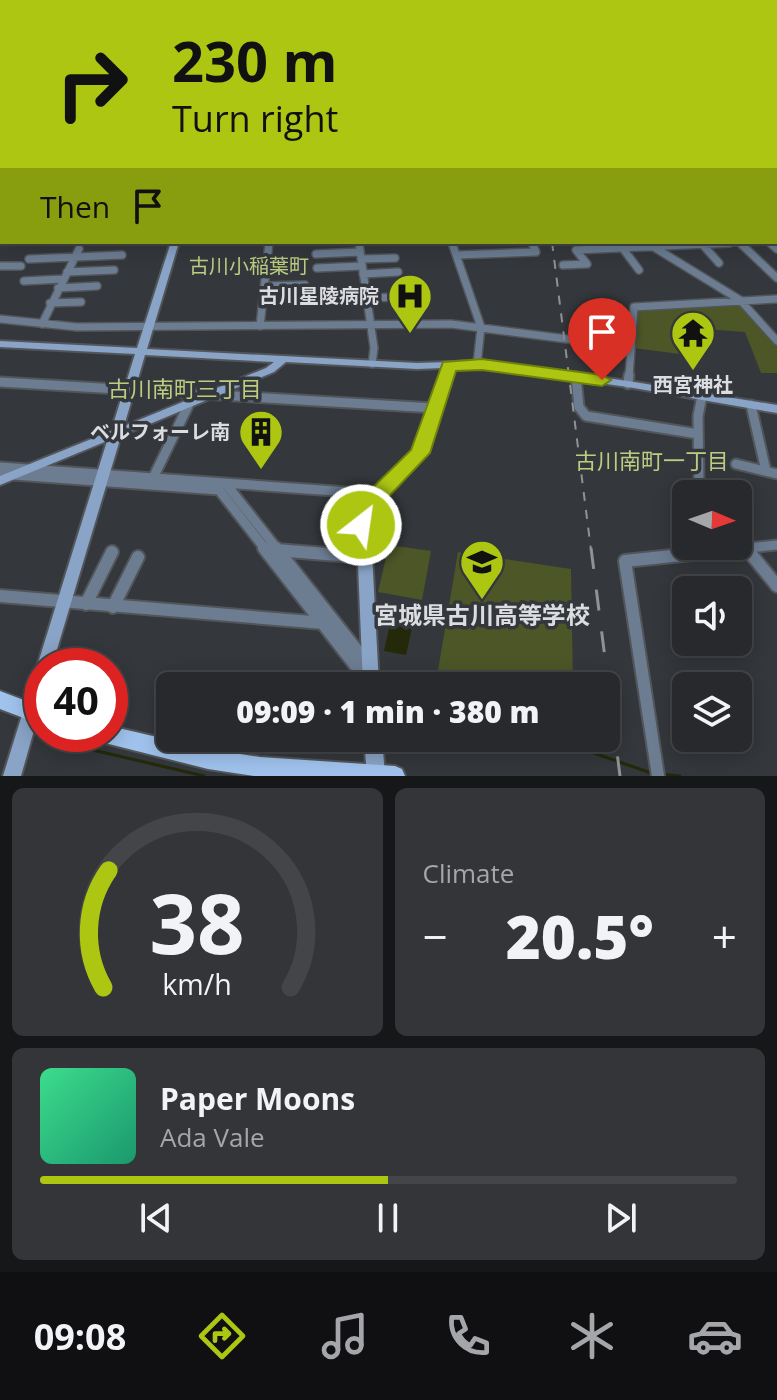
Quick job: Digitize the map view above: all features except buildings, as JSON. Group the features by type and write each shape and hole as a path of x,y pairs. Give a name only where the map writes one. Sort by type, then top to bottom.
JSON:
{"main road":[{"path":"0,700 24,709"},
{"path":"128,740 208,759 260,767 382,776"}],"street":[{"path":"50,648 174,244"},
{"path":"260,326 269,244"},
{"path":"359,244 371,325 372,364"},
{"path":"453,244 481,327 477,364"},
{"path":"457,255 536,252 532,244"},
{"path":"563,265 587,264 576,250 590,245 650,244 702,244 719,263"},
{"path":"650,244 740,300 777,341"},
{"path":"741,244 777,278"},
{"path":"620,245 639,270"},
{"path":"42,324 77,253"},
{"path":"29,259 77,253 122,255"},
{"path":"316,254 398,272"},
{"path":"317,268 395,258"},
{"path":"0,266 21,266"},
{"path":"24,281 114,270"},
{"path":"265,286 305,285"},
{"path":"58,288 97,286"},
{"path":"366,298 400,297"},
{"path":"628,384 632,309 638,305 777,299"},
{"path":"50,303 81,302"},
{"path":"0,319 42,324 150,327 451,324 629,347"},
{"path":"0,344 372,364 477,364 628,384 777,409"},
{"path":"0,481 270,370 283,359"},
{"path":"370,672 363,515 377,494 420,453 449,366"},
{"path":"576,377 579,407 586,416 698,434"},
{"path":"0,382 434,408"},
{"path":"699,480 698,434 702,396"},
{"path":"153,478 190,401"},
{"path":"736,464 772,472 751,405"},
{"path":"0,467 102,478 153,478 223,493 369,666"},
{"path":"0,474 377,494"},
{"path":"226,484 324,623 363,672"},
{"path":"752,544 777,545"},
{"path":"274,551 363,557"},
{"path":"86,604 112,552"},
{"path":"657,771 625,561 672,554"},
{"path":"752,556 777,586"},
{"path":"113,607 138,557"},
{"path":"0,596 324,623"},
{"path":"12,776 24,744"},
{"path":"376,752 382,776"}],"shaded area":[{"path":"741,303 777,344 777,373 761,373 745,332 677,327 682,341 676,342 679,354 634,348 637,309"},
{"path":"389,545 431,551 422,600 378,592"},
{"path":"458,552 571,569 573,672 438,672"},
{"path":"391,620 413,623 406,655 384,651"}],"waterway":[{"path":"101,752 204,776"},
{"path":"591,752 651,773"},
{"path":"661,774 680,776"}],"railway":[{"path":"552,244 591,550"},
{"path":"591,548 620,776"}],"place":[{"name":"古川星陵病院","path":"410,335"},
{"name":"西宮神社","path":"693,372"},
{"name":"ベルフォーレ南","path":"261,471"},
{"name":"宮城県古川高等学校","path":"482,601"}],"district":[{"name":"古川小稲葉町","path":"249,266"},
{"name":"古川南町三丁目","path":"185,389"},
{"name":"古川南町一丁目","path":"652,461"}],"route":[{"path":"361,525 366,507 420,453 449,366 482,364 602,380"}]}
